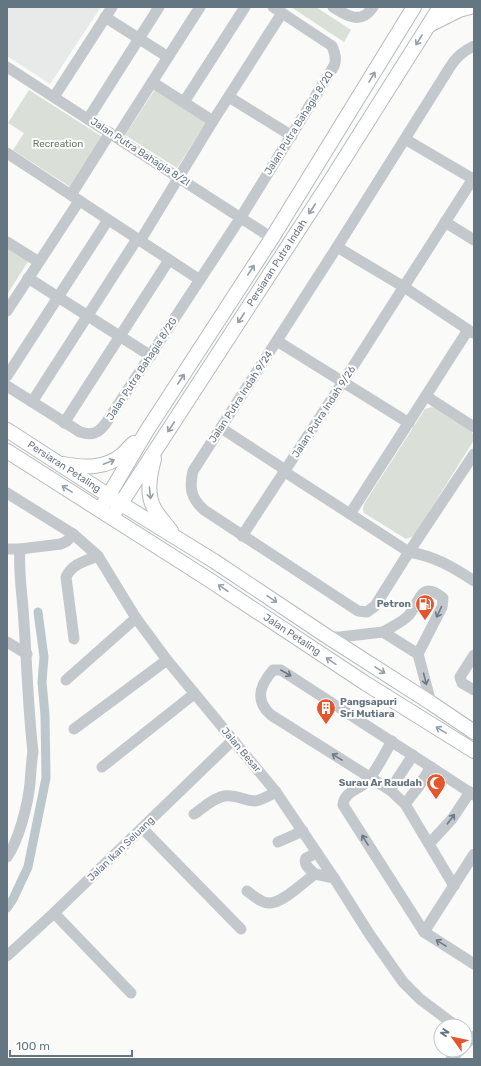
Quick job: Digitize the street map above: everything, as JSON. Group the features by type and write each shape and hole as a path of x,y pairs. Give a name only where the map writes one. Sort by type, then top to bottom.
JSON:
{"main road":[{"name":"Persiaran Putra Indah","path":"115,500 146,432 272,238 414,7"},
{"path":"402,26 419,7"},
{"name":"Persiaran Putra Indah","path":"106,514 115,500 161,442 380,104 440,7"},
{"path":"428,26 459,10 470,7"},
{"path":"363,91 359,106 348,125 347,130 350,134 353,135 356,133 370,113 380,104"},
{"path":"315,168 336,146 339,144 342,146 344,150 343,154 329,183"},
{"name":"Persiaran Petaling","path":"7,430 115,500"},
{"path":"57,462 87,467 106,464 123,454 146,432"},
{"path":"161,442 154,458 151,472 150,494 153,507 177,538"},
{"name":"Persiaran Petaling","path":"7,451 106,514"},
{"name":"Jalan Petaling","path":"115,500 214,561 328,637 431,702 474,732"},
{"name":"Jalan Petaling","path":"106,514 208,579 365,683 474,751"},
{"path":"459,722 474,725"}],"street":[{"path":"54,97 112,7"},
{"path":"88,119 159,7"},
{"path":"9,304 39,262 75,198 114,135 152,82 200,7"},
{"path":"184,102 245,7"},
{"path":"333,7 348,17 356,18 364,16 373,7"},
{"path":"32,402 87,316 139,240 229,97 278,10"},
{"name":"Jalan Putra Bahagia 8/2Q","path":"241,217 292,136 336,61 336,55 332,46 278,10"},
{"path":"105,17 168,57"},
{"name":"Jalan Putra Indah 9/24","path":"242,536 204,510 193,498 191,485 193,471 337,247 455,58 474,46"},
{"name":"Jalan Putra Bahagia 8/2I","path":"7,67 272,238"},
{"path":"152,82 213,121"},
{"path":"229,97 292,136"},
{"path":"405,139 473,178"},
{"path":"7,153 200,280"},
{"name":"Jalan Putra Indah 9/26","path":"242,536 344,382 473,178"},
{"name":"Jalan Putra Bahagia 8/2G","path":"7,386 80,432 93,434 98,432 106,423 151,356 241,217"},
{"path":"7,376 108,220"},
{"path":"445,222 474,240"},
{"path":"7,242 39,262"},
{"path":"337,247 404,287 471,331 426,396 350,514"},
{"path":"64,423 169,260"},
{"path":"28,278 151,356"},
{"path":"277,341 409,423"},
{"path":"426,396 474,427"},
{"path":"221,428 281,467 284,472 409,552 423,554 437,559 453,567 474,581"},
{"path":"242,536 358,611 367,612 375,606 474,454"},
{"name":"Jalan Besar","path":"7,493 73,534 98,556 136,618 194,694 276,792 334,878 370,935 403,982 420,999 445,1018"},
{"path":"7,549 61,544 67,541 73,534"},
{"path":"7,857 21,827 30,784 33,752 19,559 20,549"},
{"path":"74,639 66,577 74,566 98,556"},
{"path":"328,637 383,632 409,616 422,594 428,591 435,592 443,598 442,607 418,654 431,702"},
{"path":"66,680 136,618"},
{"path":"383,632 418,654"},
{"path":"7,642 27,654"},
{"path":"474,655 460,677 462,683 474,690"},
{"path":"74,729 168,660"},
{"path":"429,844 452,819 472,793 281,670 273,670 261,687 260,692 262,705 271,715 390,790 404,804 454,886"},
{"path":"102,767 194,694"},
{"name":"Jalan Ikan Seluang","path":"7,956 54,913 233,740"},
{"path":"392,741 370,777 365,783 346,796 344,805 424,932 473,960"},
{"path":"390,790 413,755"},
{"path":"404,804 419,786 431,767"},
{"path":"194,814 222,796 233,795 247,800 256,801 276,792"},
{"path":"142,828 241,929"},
{"path":"278,842 302,831"},
{"path":"317,853 306,858 306,866 315,874 334,878"},
{"path":"424,932 474,854"},
{"path":"247,891 261,901 270,903 277,902 315,874"},
{"path":"54,913 131,993"}],"shaded area":[{"path":"7,7 101,7 50,84 7,56"}],"green space":[{"path":"291,7 316,7 351,30 344,42"},
{"path":"156,88 207,121 177,168 125,135"},
{"name":"Recreation","path":"29,90 104,138 72,188 13,150 24,133 8,123"},
{"path":"7,245 29,260 8,293 7,292"},
{"path":"432,407 436,408 471,431 474,436 474,440 414,536 406,539 364,513 363,509 364,504 425,409"}],"waterway":[{"path":"7,908 13,899 28,867 46,778 45,715 42,682 44,657 38,612"}],"place":[{"name":"Petron","path":"425,621"},
{"name":"Pangsapuri Sri Mutiara","path":"326,725"},
{"name":"Surau Ar Raudah","path":"436,800"}]}
